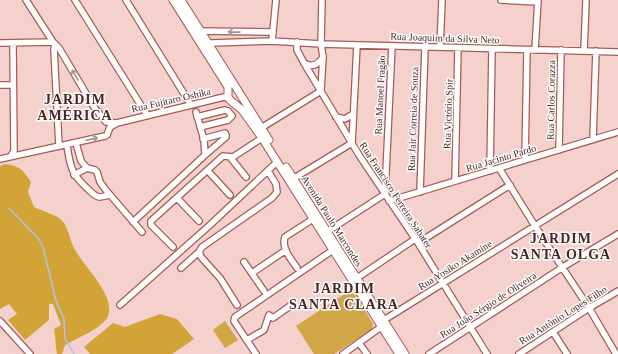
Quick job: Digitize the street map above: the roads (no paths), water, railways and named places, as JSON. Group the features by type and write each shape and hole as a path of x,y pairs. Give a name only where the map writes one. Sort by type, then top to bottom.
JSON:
{"street":[{"path":"26,0 68,62 94,107 104,120 110,123 117,122"},
{"path":"75,0 147,115"},
{"path":"126,0 191,106"},
{"name":"Avenida Paulo Marcondes","path":"173,0 197,32"},
{"name":"Avenida Paulo Marcondes","path":"181,0 228,87 228,97 242,110 291,180 383,324 405,354"},
{"path":"272,41 276,0"},
{"path":"261,128 320,91 323,58 320,44 322,0"},
{"path":"440,47 442,0"},
{"path":"501,0 538,1 535,50"},
{"path":"584,51 586,0"},
{"path":"197,32 273,32"},
{"path":"0,37 2,43 54,43"},
{"name":"Rua Joaquim da Silva Neto","path":"205,45 272,41 320,44 618,52"},
{"name":"Rua Francisco Ferreira Sabater","path":"297,42 297,50 320,91 488,354"},
{"path":"11,156 14,151 12,86 13,43"},
{"path":"54,43 60,146"},
{"name":"Avenida Paulo Marcondes","path":"205,45 241,95 313,218 325,233 333,250 354,279"},
{"path":"291,180 352,143 352,114 357,45"},
{"name":"Rua Manoel Fragão","path":"385,194 392,46"},
{"name":"Rua Jair Correia de Souza","path":"420,192 425,47"},
{"name":"Rua Victório Spir","path":"455,181 458,48"},
{"path":"490,170 492,49"},
{"path":"526,160 527,50"},
{"name":"Rua Carlos Corazza","path":"559,150 561,50"},
{"path":"593,139 596,51"},
{"path":"55,60 61,58 68,62"},
{"path":"304,63 309,66 313,66 320,62 323,58"},
{"path":"0,85 12,86"},
{"path":"228,97 233,90 241,95 242,101 237,105"},
{"name":"Rua Fujitaro Oshika","path":"117,122 228,97"},
{"path":"200,127 228,120 232,116 228,110 196,115 203,139 205,155"},
{"path":"336,117 345,119 352,114"},
{"path":"0,159 106,136 110,127 117,122"},
{"name":"Rua Jacinto Pardo","path":"389,201 618,132"},
{"path":"133,222 226,136 226,134 203,139"},
{"path":"173,247 151,225 151,221 223,156 233,157 262,138"},
{"path":"76,143 81,161 87,168 97,172 100,182 142,232"},
{"path":"67,145 69,159 74,175 95,196 100,197 110,195"},
{"path":"230,157 246,177"},
{"path":"120,305 210,226 277,162"},
{"path":"74,175 87,168"},
{"path":"500,168 535,226 589,308 616,354"},
{"path":"208,171 230,195"},
{"path":"181,268 199,252 202,247 272,198 277,192 276,184 268,171"},
{"name":"Rua Yosiko Akamine","path":"343,354 383,324 443,283 618,174"},
{"path":"354,279 510,185"},
{"path":"325,233 385,194"},
{"path":"178,198 199,221"},
{"path":"298,268 283,245 285,237 313,218"},
{"name":"Rua João Sérgio de Oliveira","path":"429,354 618,234"},
{"path":"252,273 286,250"},
{"path":"256,354 234,321 235,317 333,250"},
{"path":"199,252 201,257 220,278 237,305"},
{"path":"244,262 264,291"},
{"name":"Rua Antônio Lopes Filho","path":"519,354 589,308 618,291"},
{"path":"247,340 264,330 269,316 273,318 290,306"},
{"path":"1,323 30,354"},
{"name":"Avenida Paulo Marcondes","path":"383,324 399,354"},
{"path":"553,332 567,354"},
{"path":"359,343 367,354"}],"waterway":[{"path":"9,208 38,238 43,247 56,301 64,319 65,339 74,354"}],"district":[{"name":"JARDIM AMÉRICA","path":"75,108"},
{"name":"JARDIM SANTA OLGA","path":"561,246"},
{"name":"JARDIM SANTA CLARA","path":"344,296"}]}
